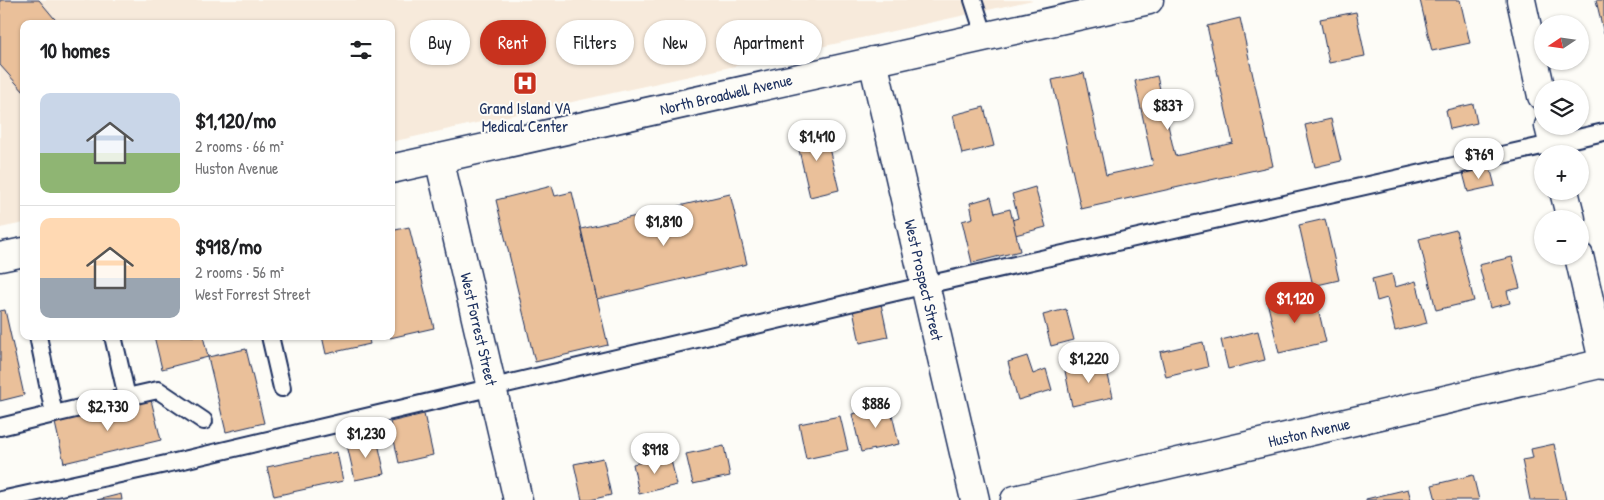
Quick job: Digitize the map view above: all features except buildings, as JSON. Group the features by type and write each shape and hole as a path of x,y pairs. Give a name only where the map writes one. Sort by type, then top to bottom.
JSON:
{"street":[{"name":"North Broadwell Avenue","path":"395,168 1149,0"},
{"path":"1520,0 1538,80"},
{"name":"West Prospect Street","path":"873,61 975,500"},
{"name":"West Forrest Street","path":"439,158 518,500"},
{"path":"1581,265 1604,364"},
{"name":"Huston Avenue","path":"1015,500 1604,364"}],"lane":[{"path":"973,0 985,37"},
{"path":"1,500 175,462 926,285 1553,141 1604,132"},
{"path":"39,340 54,414"},
{"path":"114,340 127,397"},
{"path":"271,340 282,388"},
{"path":"0,427 158,390 204,421"}],"shaded area":[{"name":"Grand Island VA Medical Center","path":"0,0 1033,0 822,47 822,20 716,20 716,65 739,65 395,141 395,20 20,20 20,224 0,228"}],"place":[{"name":"Grand Island VA Medical Center","path":"525,83"}]}
